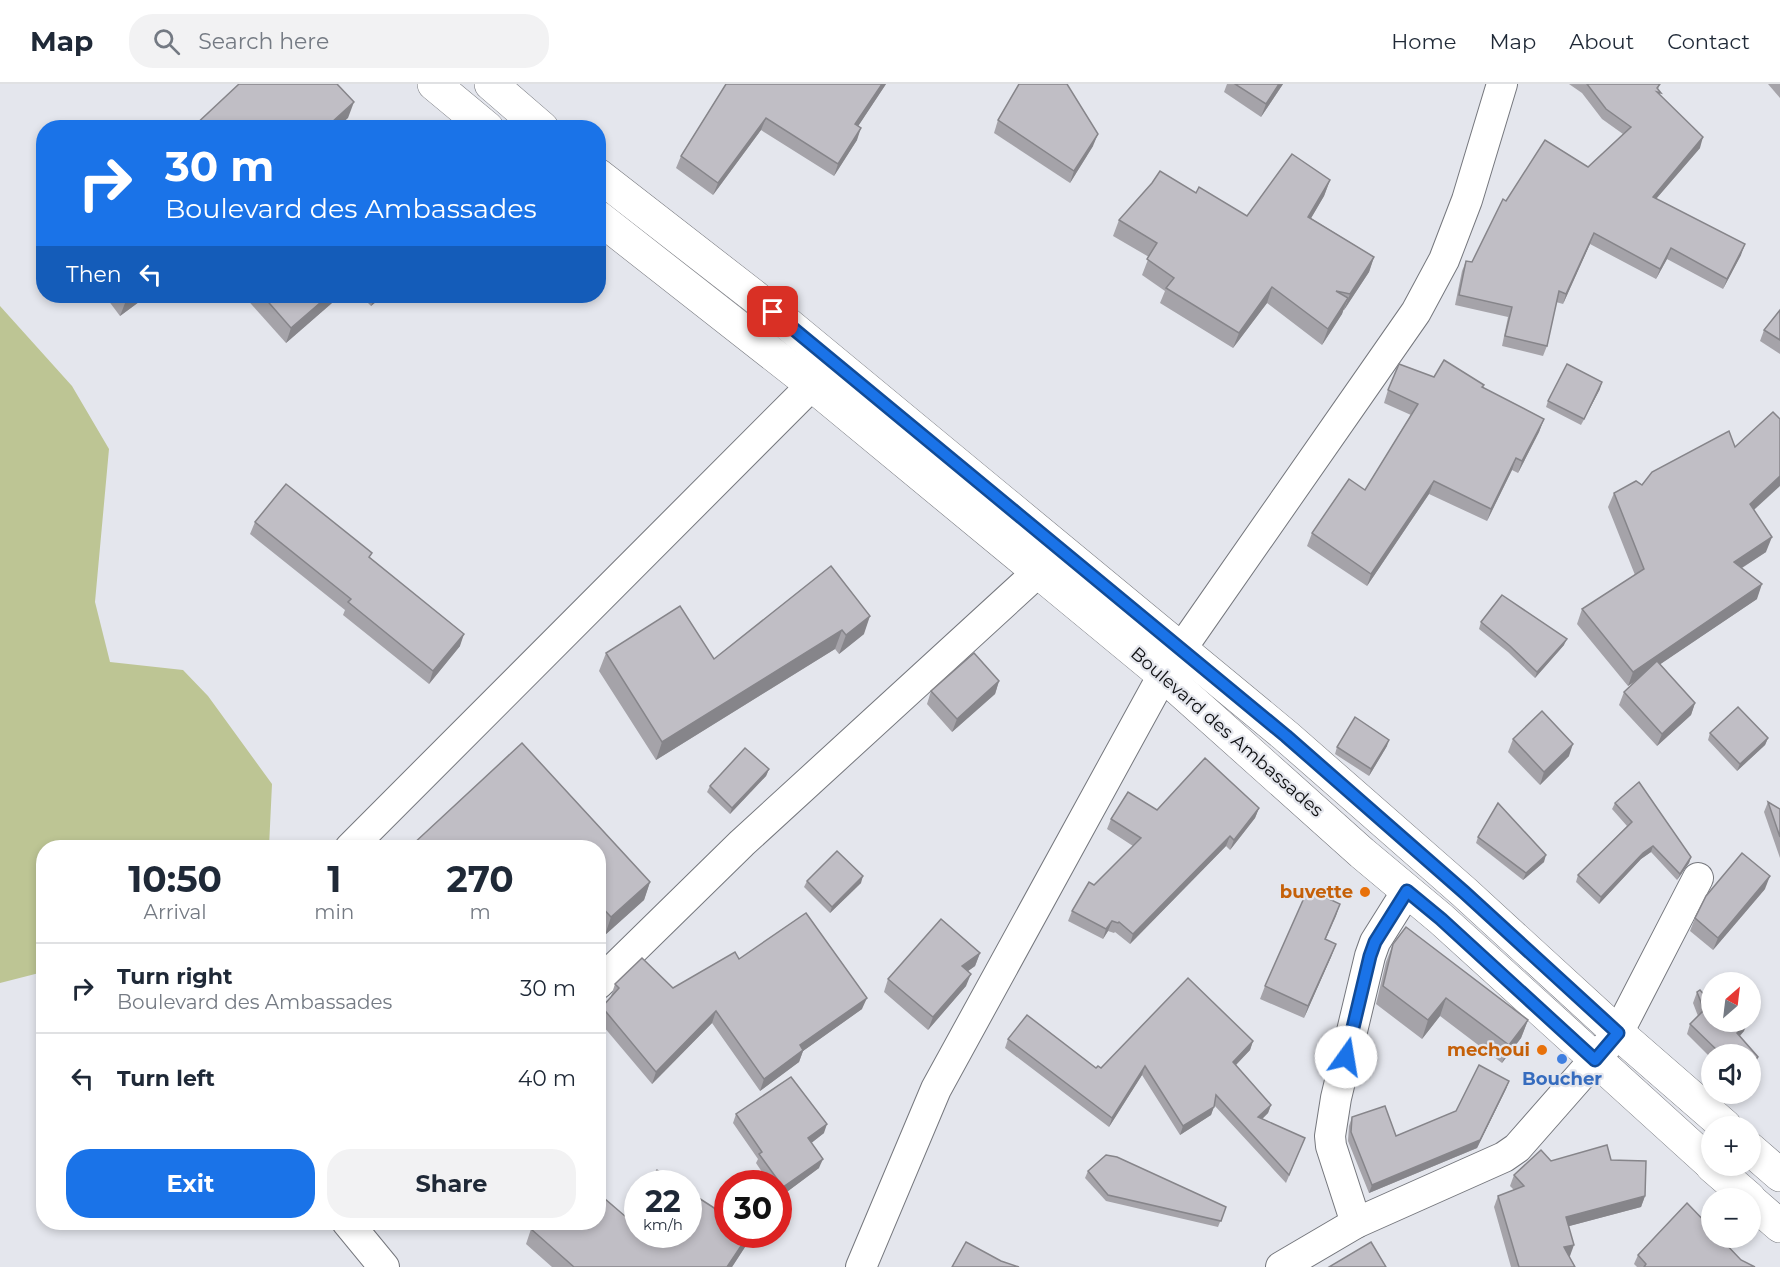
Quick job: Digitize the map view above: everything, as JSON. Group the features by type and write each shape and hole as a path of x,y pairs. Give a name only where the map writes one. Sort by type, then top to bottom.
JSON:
{"main road":[{"path":"434,84 477,120"},
{"path":"491,84 533,120"},
{"name":"Boulevard des Ambassades","path":"606,181 754,297 1172,662 1259,758 1362,853 1441,919 1701,1155"},
{"name":"Boulevard des Ambassades","path":"606,223 812,385 1038,572 1172,662 1387,823 1618,1033 1713,1116"},
{"path":"1761,1159 1780,1175"},
{"name":"Boulevard des Ambassades","path":"1724,1176 1738,1188"},
{"name":"Boulevard des Ambassades","path":"1761,1209 1780,1226"}],"street":[{"path":"861,1267 936,1089 1172,662 1416,312 1444,260 1467,200 1502,84"},
{"path":"358,840 812,385"},
{"path":"606,976 742,843 1038,572"},
{"path":"1281,1267 1356,1223 1504,1158 1527,1137 1618,1033 1698,878"},
{"path":"1356,1223 1331,1146 1335,1107 1370,956 1375,942 1407,891"},
{"path":"355,1230 384,1267"}],"green space":[{"path":"0,306 72,386 109,449 95,602 110,662 183,670 208,696 272,784 269,840 36,840 36,974 0,983"}],"building":[{"path":"239,84 337,84 354,102 334,120 201,120"},
{"path":"726,84 882,84 855,124 861,128 838,164 766,118 718,183 681,156"},
{"path":"1019,84 1067,84 1098,134 1074,171 998,120"},
{"path":"1235,84 1279,84 1266,104"},
{"path":"1587,84 1660,84 1657,88 1661,93 1657,92 1703,137 1653,197 1745,244 1727,279 1671,248 1660,269 1594,233 1566,294 1559,291 1547,346 1505,336 1512,307 1459,295 1466,261 1472,262 1503,199 1506,201 1545,140 1588,167 1631,127 1606,109"},
{"path":"1292,154 1330,180 1308,217 1374,257 1350,294 1336,291 1348,298 1328,329 1272,287 1239,333 1166,288 1174,278 1147,259 1157,243 1119,220 1160,171 1196,193 1199,187 1247,216"},
{"path":"269,303 320,303 291,328"},
{"path":"1780,310 1780,340 1764,330"},
{"path":"1444,360 1484,385 1482,387 1544,419 1522,461 1516,458 1491,509 1434,481 1371,574 1312,533 1349,479 1365,490 1418,404 1388,390 1399,364 1434,377"},
{"path":"1567,364 1602,382 1584,419 1548,401"},
{"path":"1773,412 1780,419 1780,476 1750,504 1772,537 1734,562 1762,584 1633,672 1582,609 1644,569 1614,493 1636,481 1642,485 1652,472 1729,431 1735,447"},
{"path":"286,484 372,553 369,557 464,634 433,671 348,602 351,599 255,522"},
{"path":"831,566 870,616 846,635 842,630 662,742 606,653 680,606 714,659"},
{"path":"1502,595 1567,639 1537,672 1481,622"},
{"path":"974,653 999,681 957,719 931,691"},
{"path":"1657,661 1695,703 1662,734 1624,692"},
{"path":"1738,707 1768,738 1740,764 1710,733"},
{"path":"1542,711 1573,744 1544,772 1513,739"},
{"path":"1355,717 1389,740 1371,769 1337,747"},
{"path":"522,743 650,882 611,917 606,912 606,840 417,840"},
{"path":"745,748 769,769 732,808 710,786"},
{"path":"1205,758 1259,808 1234,840 1230,836 1133,934 1119,922 1112,921 1106,929 1072,911 1089,882 1094,885 1141,838 1111,819 1128,792 1157,810"},
{"path":"1639,782 1691,857 1680,874 1653,846 1643,853 1601,897 1578,875 1632,822 1615,803"},
{"path":"1768,802 1780,809 1780,837"},
{"path":"1498,803 1546,855 1526,873 1478,837"},
{"path":"837,851 863,876 832,907 807,881"},
{"path":"1742,853 1770,876 1718,938 1695,918 1706,896"},
{"path":"1308,889 1340,904 1325,939 1336,944 1308,1006 1265,986"},
{"path":"806,913 867,998 800,1045 803,1050 764,1079 716,1011 656,1072 606,1012 606,1003 619,988 615,984 642,958 673,988 735,952 739,959"},
{"path":"941,919 980,953 962,966 971,974 933,1017 888,979"},
{"path":"1406,927 1528,1020 1509,1045 1446,998 1428,1020 1383,986 1393,944"},
{"path":"1188,978 1253,1041 1233,1062 1271,1105 1258,1117 1305,1138 1289,1175 1216,1095 1214,1107 1183,1126 1145,1066 1112,1118 1008,1039 1027,1015 1096,1068 1098,1066 1101,1068"},
{"path":"1701,991 1701,1002 1697,992"},
{"path":"1701,1013 1701,1032 1738,1032 1747,1044 1711,1044 1690,1024"},
{"path":"1479,1065 1509,1081 1480,1140 1372,1185 1351,1132 1352,1117 1385,1106 1396,1136 1456,1111"},
{"path":"791,1077 827,1124 808,1138 823,1159 792,1181 792,1170 771,1170 759,1154 762,1152 736,1114"},
{"path":"1607,1145 1611,1160 1646,1161 1645,1196 1566,1217 1574,1245 1564,1247 1575,1267 1519,1267 1498,1196 1524,1186 1514,1175 1541,1150 1551,1161"},
{"path":"1106,1155 1117,1157 1226,1207 1221,1221 1108,1195 1088,1171"},
{"path":"606,1200 624,1215 624,1248 702,1248 702,1200 714,1208 714,1248 740,1248 727,1267 574,1267 532,1230 606,1230"},
{"path":"1687,1203 1701,1218 1701,1248 1730,1248 1741,1260 1755,1267 1644,1267 1646,1264 1638,1255"},
{"path":"966,1242 1001,1261 1019,1267 952,1267"},
{"path":"1371,1242 1386,1267 1329,1267"}],"place":[{"name":"buvette","path":"1365,892"},
{"name":"mechoui","path":"1542,1050"},
{"name":"Boucher","path":"1562,1059"}],"route":[{"path":"773,312 1286,736 1387,823 1618,1033 1595,1060 1441,919 1407,891 1375,942 1346,1057"}]}
